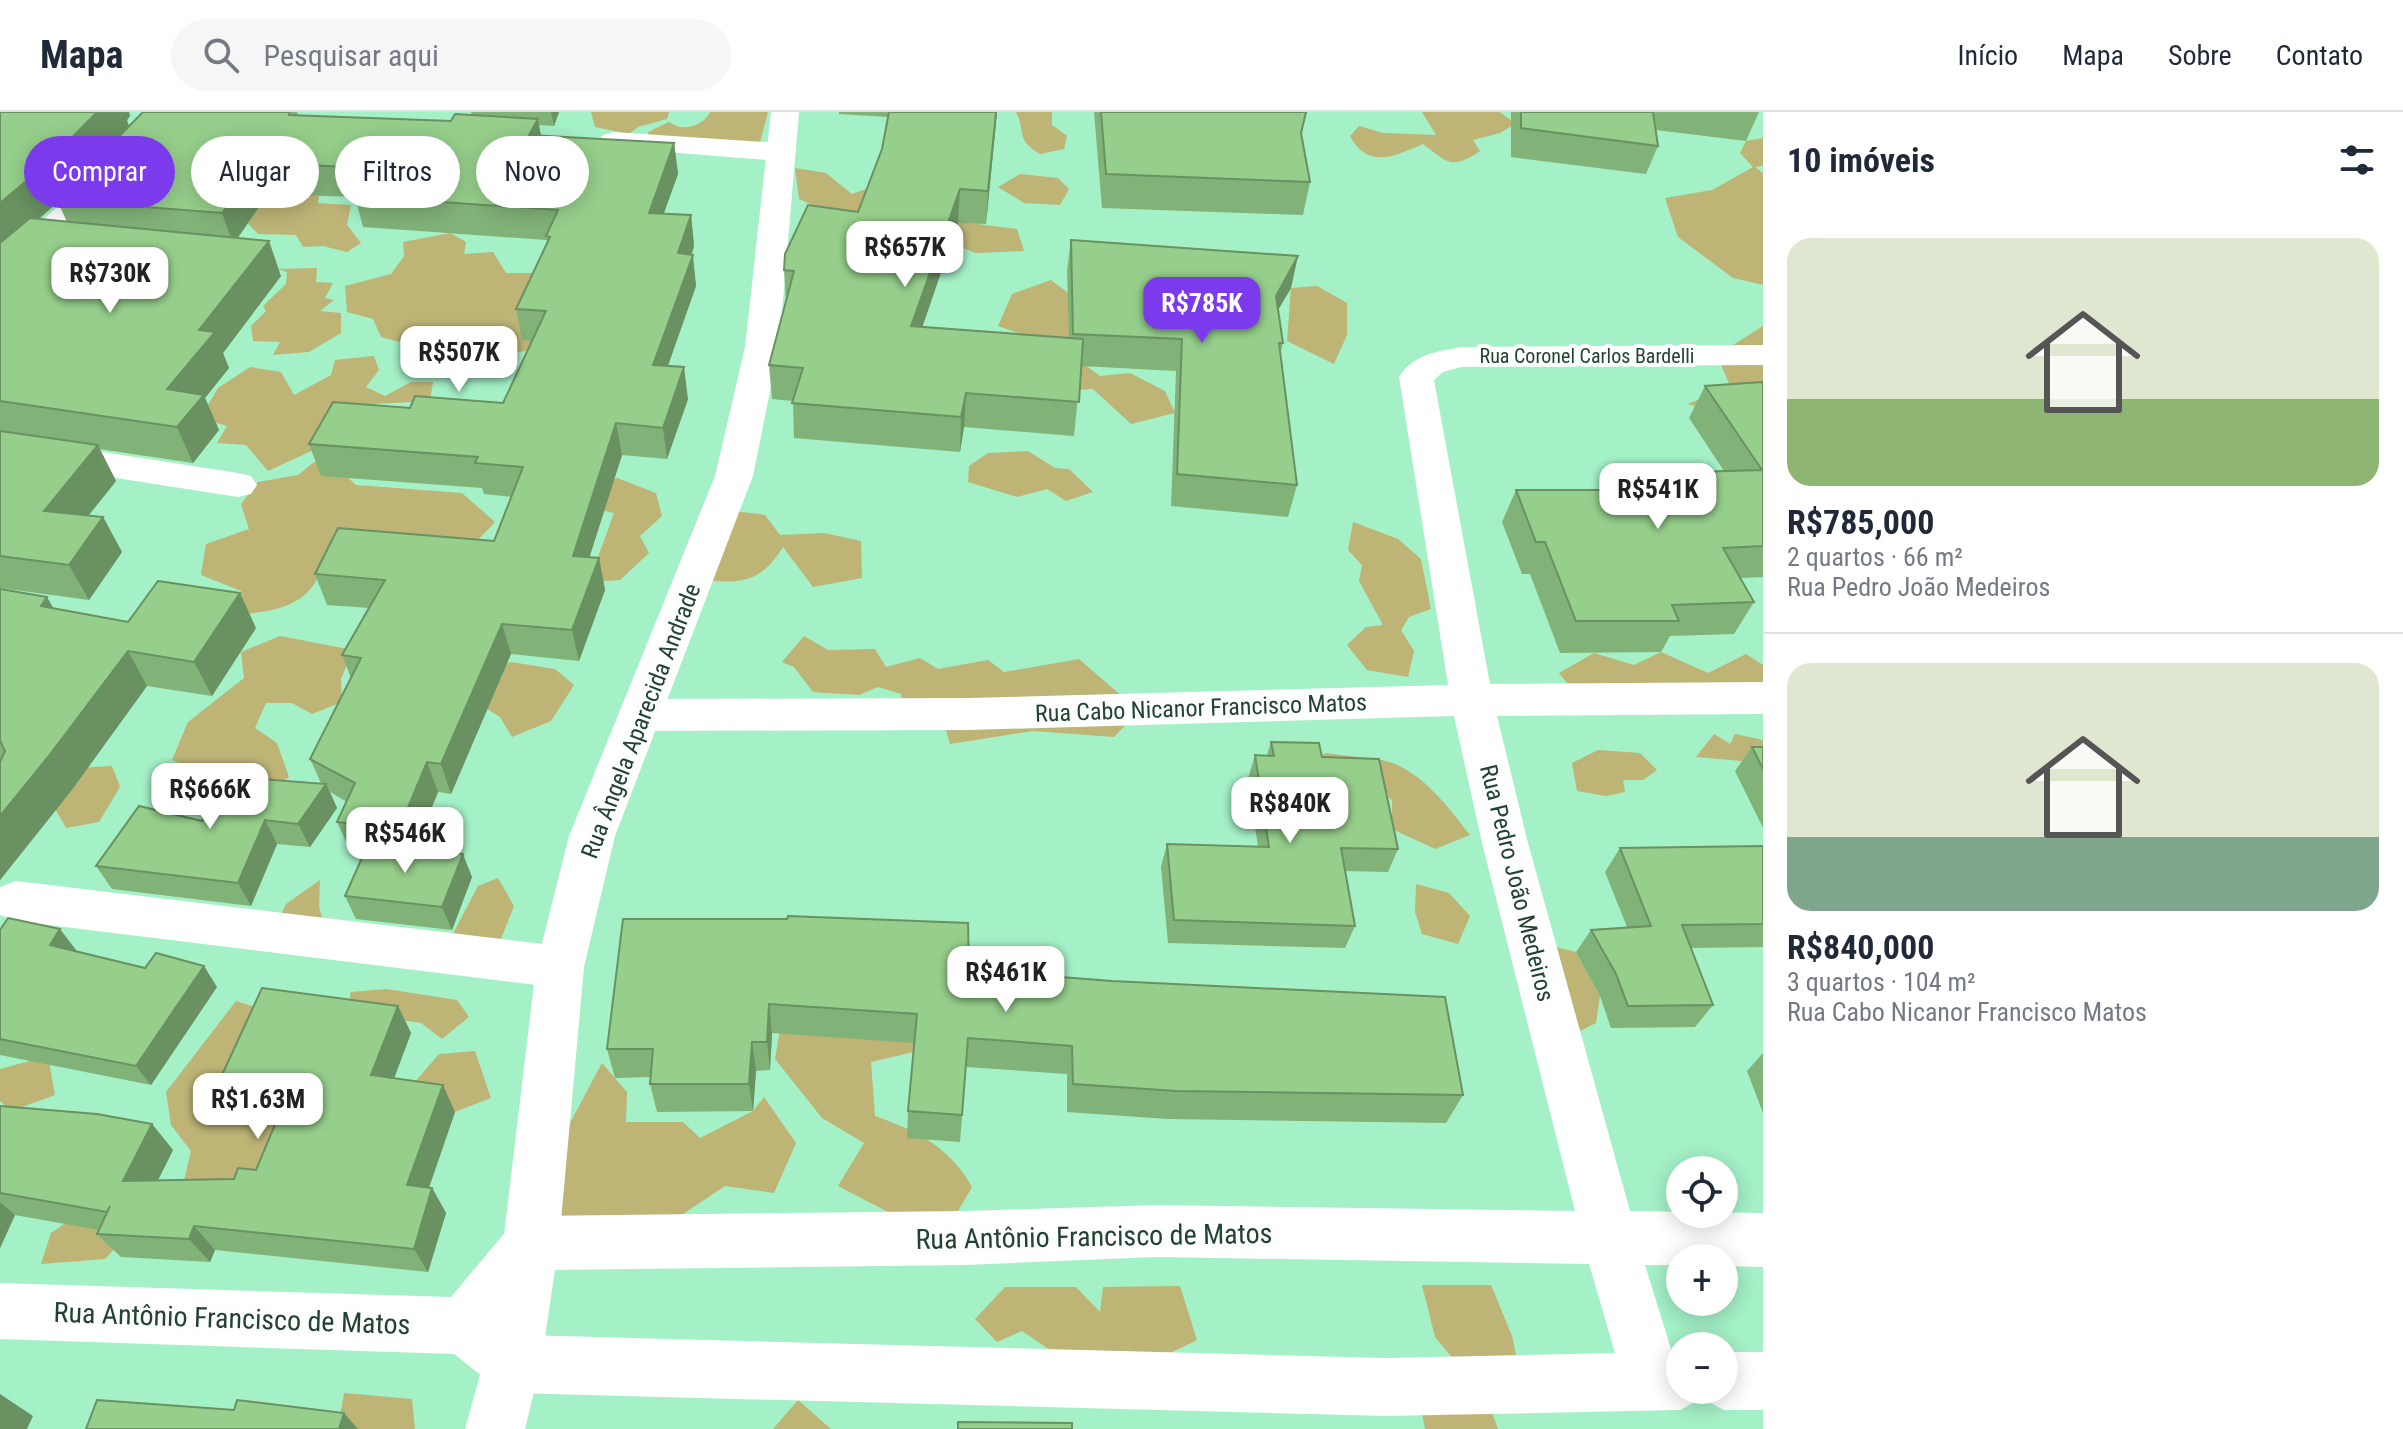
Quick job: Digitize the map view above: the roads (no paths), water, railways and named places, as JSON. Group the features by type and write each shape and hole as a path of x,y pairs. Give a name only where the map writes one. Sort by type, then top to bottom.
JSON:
{"street":[{"path":"144,112 194,115"},
{"path":"0,273 73,210 162,112"},
{"path":"591,139 783,132"},
{"name":"Rua Ângela Aparecida Andrade","path":"495,1429 512,1364 531,1243 560,967 592,836 734,476 762,347 783,132"},
{"path":"39,240 87,244"},
{"name":"Rua Coronel Carlos Bardelli","path":"1416,377 1431,364 1461,357 1763,355"},
{"name":"Rua Pedro João Medeiros","path":"1416,377 1472,700 1505,843 1610,1240 1666,1381"},
{"path":"0,448 238,485"},
{"name":"Rua Cabo Nicanor Francisco Matos","path":"639,715 1015,713 1472,700 1763,698"},
{"path":"16,901 560,967"},
{"name":"Rua Antônio Francisco de Matos","path":"531,1243 1156,1231 1763,1240"},
{"path":"531,1243 464,1326 512,1364 1385,1387 1666,1381"},
{"name":"Rua Antônio Francisco de Matos","path":"0,1311 464,1326"},
{"path":"1738,1381 1763,1381"}]}
